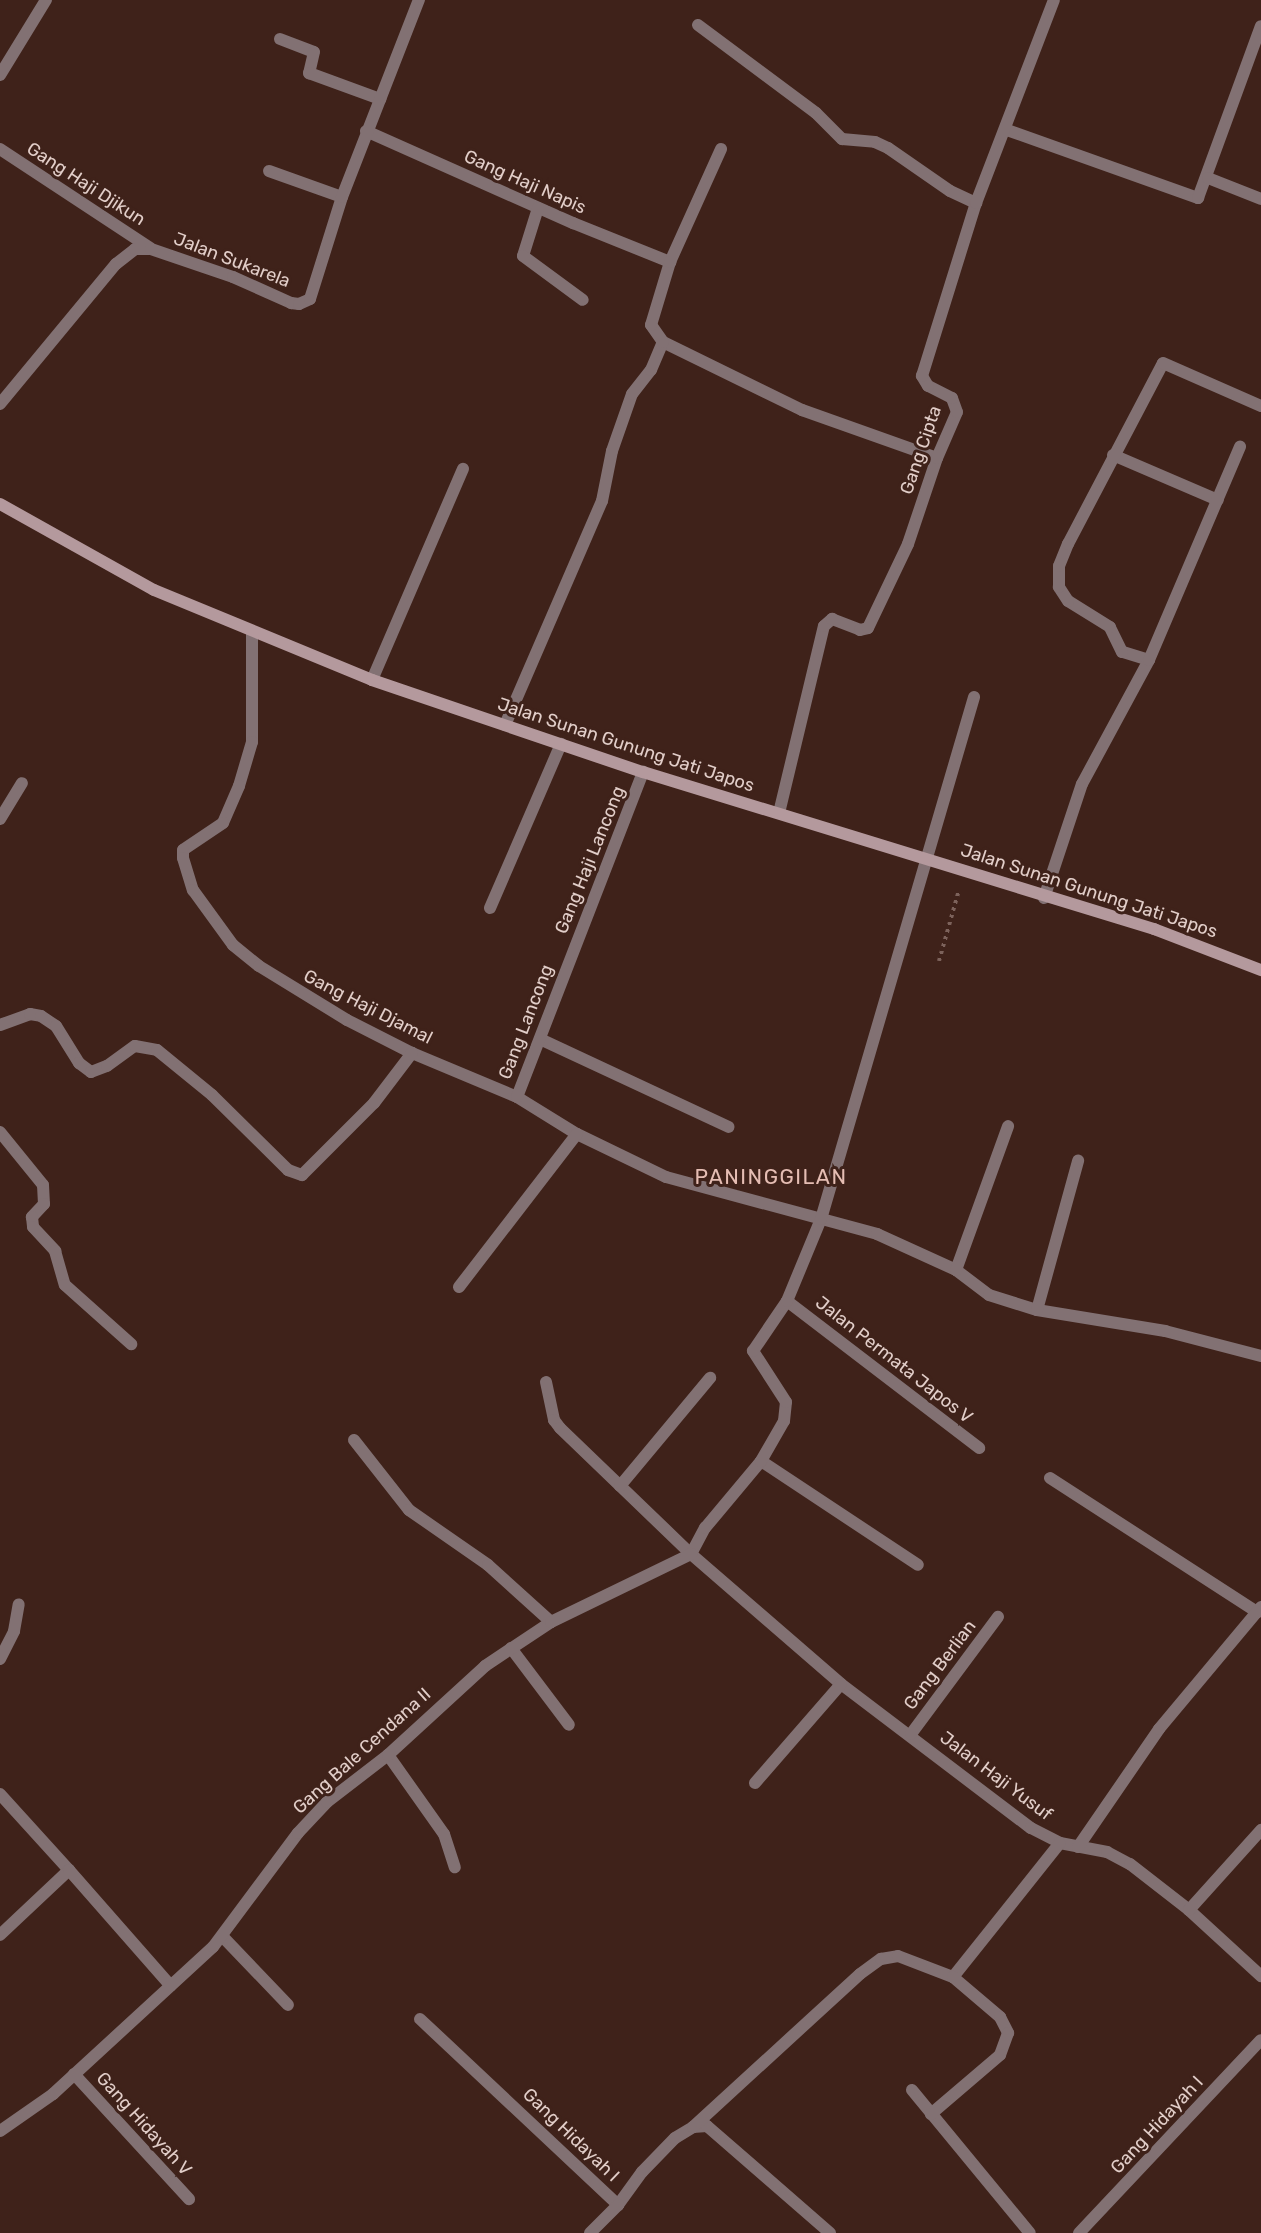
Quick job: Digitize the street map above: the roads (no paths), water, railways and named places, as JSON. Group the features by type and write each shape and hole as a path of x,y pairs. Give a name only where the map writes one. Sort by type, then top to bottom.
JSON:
{"street":[{"path":"0,75 46,0"},
{"name":"Jalan Sukarela","path":"0,404 125,254 135,249 151,249 299,304 307,302 315,291 342,197 366,131 419,0"},
{"name":"Gang Cipta","path":"779,813 824,626 832,619 860,630 868,628 908,544 937,458 957,412 952,398 928,386 922,376 976,203 1007,130 1054,0"},
{"path":"698,25 816,113 842,139 875,142 888,148 950,191 976,203"},
{"path":"1007,130 1198,198 1208,178 1224,120 1261,26"},
{"path":"280,39 314,52 309,73 380,99"},
{"name":"Gang Haji Napis","path":"366,131 538,208 670,262"},
{"path":"721,148 670,262 651,325 663,342 802,410 937,458"},
{"name":"Gang Haji Djikun","path":"0,149 151,249"},
{"path":"269,171 342,197"},
{"path":"1208,178 1261,199"},
{"path":"538,208 523,256 583,300"},
{"path":"505,725 602,501 612,451 632,394 651,370 663,342"},
{"path":"1149,660 1122,652 1110,627 1068,601 1059,587 1059,567 1113,455 1163,363 1261,406"},
{"path":"1044,897 1082,784 1149,660 1240,447"},
{"path":"1113,455 1218,500"},
{"path":"372,680 463,469"},
{"name":"Jalan Sunan Gunung Jati Japos","path":"0,504 154,590 252,633 372,680 644,772 1154,929 1261,969"},
{"name":"Gang Haji Djamal","path":"252,633 252,742 223,823 183,850 185,872 193,890 233,945 259,966 298,993 412,1053 517,1097 577,1134 666,1177 877,1234 956,1270 989,1295 1037,1310 1166,1331 1261,1356"},
{"path":"691,1554 705,1528 762,1461 787,1410 783,1395 753,1351 787,1301 821,1219 974,697"},
{"path":"490,908 561,744"},
{"name":"Gang Haji Lancong","path":"569,960 644,772"},
{"path":"0,819 21,783"},
{"name":"Gang Lancong","path":"517,1097 569,960"},
{"path":"0,1025 30,1014 41,1016 56,1026 80,1063 91,1072 107,1066 135,1046 156,1050 212,1095 288,1170 302,1176 374,1103 412,1053"},
{"path":"540,1039 729,1127"},
{"path":"956,1270 1008,1126"},
{"path":"0,1132 43,1185 44,1204 32,1217 33,1227 55,1251 65,1285 131,1344"},
{"path":"459,1287 577,1134"},
{"path":"1037,1310 1078,1161"},
{"name":"Jalan Permata Japos V","path":"787,1301 979,1448"},
{"path":"620,1486 710,1378"},
{"name":"Jalan Haji Yusuf","path":"546,1382 554,1420 691,1554 841,1684 910,1734 1030,1828 1060,1843 1107,1852 1130,1864 1189,1910 1261,1976"},
{"path":"354,1440 409,1510 488,1565 551,1622"},
{"path":"762,1461 918,1565"},
{"path":"1050,1478 1259,1609 1159,1729 1078,1847"},
{"name":"Gang Bale Cendana II","path":"0,2131 74,2074 223,1937 298,1833 327,1802 388,1755 485,1666 551,1622 691,1554"},
{"path":"0,1659 14,1630 19,1604"},
{"name":"Gang Berlian","path":"910,1734 998,1617"},
{"path":"511,1648 569,1725"},
{"path":"755,1783 841,1684"},
{"path":"388,1755 444,1834 455,1867"},
{"path":"0,1794 171,1986"},
{"path":"1189,1910 1261,1830"},
{"path":"953,1977 1060,1843"},
{"path":"0,1935 69,1870"},
{"path":"223,1937 288,2005"},
{"name":"Gang Hidayah I","path":"420,2019 618,2205 642,2172 675,2138 693,2127 860,1974 881,1959 907,1958 953,1977 1000,2017 1008,2033 1000,2055 931,2114"},
{"name":"Gang Hidayah I","path":"1079,2233 1261,2040"},
{"name":"Gang Hidayah V","path":"74,2074 189,2199"},
{"path":"912,2090 1030,2233"},
{"path":"693,2127 707,2126 717,2131 830,2233"},
{"path":"590,2233 618,2205"}],"district":[{"name":"PANINGGILAN","path":"771,1177"}]}
